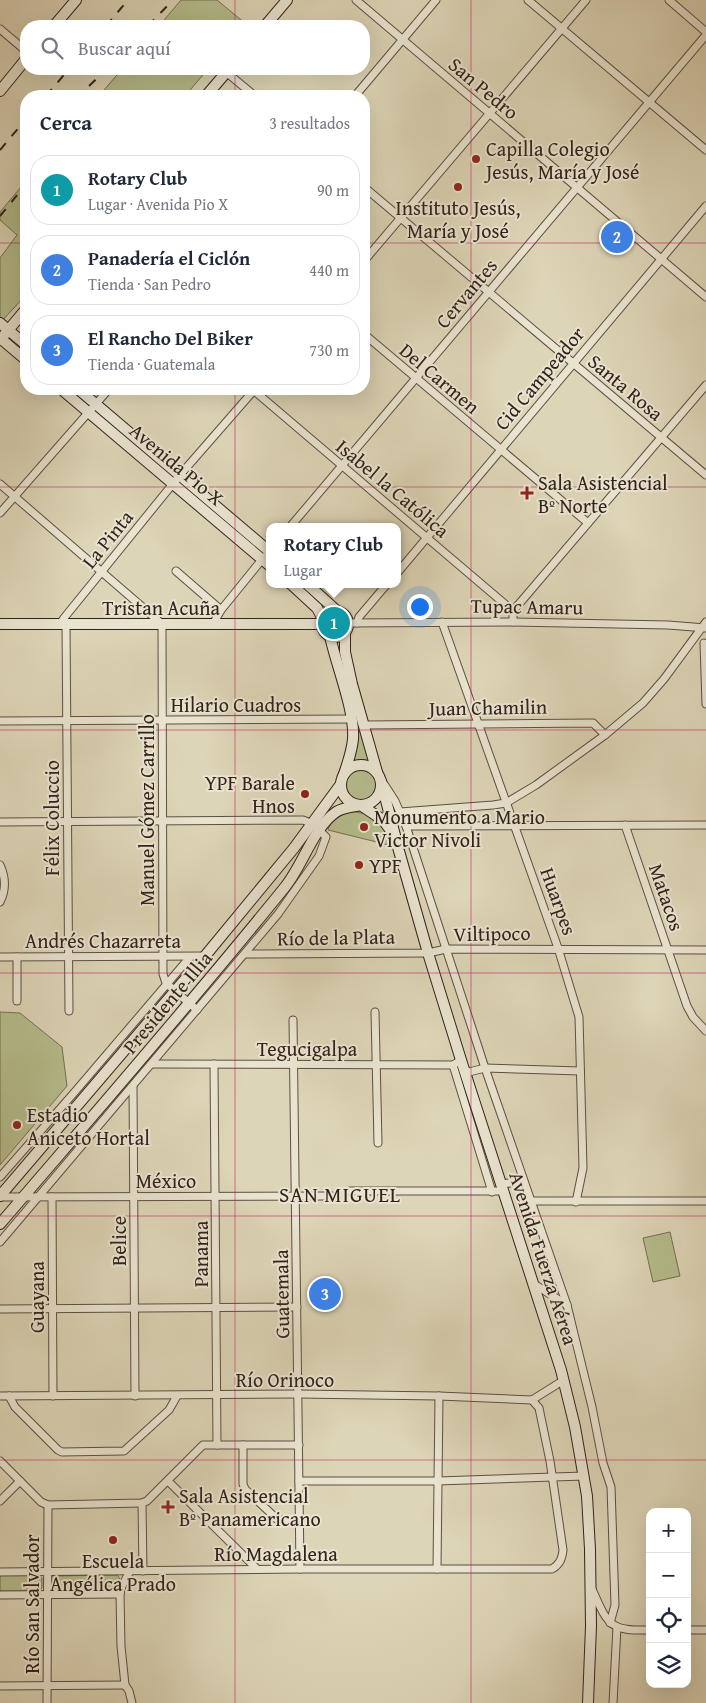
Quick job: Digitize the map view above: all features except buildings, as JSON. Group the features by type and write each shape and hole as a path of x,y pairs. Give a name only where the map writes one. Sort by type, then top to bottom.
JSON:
{"main road":[{"path":"59,20 76,0"},
{"path":"270,20 288,0"},
{"path":"0,91 20,66"},
{"path":"211,90 224,75"},
{"path":"20,314 4,326 0,339 20,355"},
{"path":"4,326 20,340"},
{"name":"Avenida Pio X","path":"68,395 177,479"},
{"name":"Avenida Pio X","path":"85,395 177,479 266,554"},
{"path":"295,588 317,608 324,631 330,636 352,719 353,737 351,753 341,784 341,790 347,800 383,820 395,835"},
{"path":"311,588 344,615 350,626 338,636 330,636"},
{"path":"322,622 330,612 337,611"},
{"name":"Tristan Acuña","path":"0,624 322,622"},
{"name":"Avenida Fuerza Aérea","path":"350,626 345,652 352,684 380,777 457,1063 465,1073 564,1380 584,1476 590,1549 588,1703"},
{"path":"344,774 349,769 366,765 380,777 380,793 378,798 368,805 360,806"},
{"name":"Presidente Illia","path":"0,1224 193,1007 299,868 316,827 341,784"},
{"name":"Presidente Illia","path":"0,1196 77,1098 206,956 316,827 337,811 360,806"}],"street":[{"name":"San Pedro","path":"356,0 706,298"},
{"path":"360,90 436,0"},
{"path":"528,0 706,150"},
{"path":"370,254 586,0"},
{"path":"669,0 706,33"},
{"path":"0,29 20,46"},
{"name":"Cervantes","path":"293,523 706,33"},
{"path":"233,75 249,90"},
{"name":"Santa Rosa","path":"370,193 661,438 705,472"},
{"name":"Cid Campeador","path":"401,568 706,206"},
{"name":"Del Carmen","path":"370,339 588,523"},
{"path":"513,622 513,611 706,385"},
{"path":"0,513 104,395"},
{"name":"La Pinta","path":"63,624 64,618 248,395"},
{"name":"Isabel la Católica","path":"260,395 513,611"},
{"path":"0,484 162,624"},
{"path":"213,624 221,610 266,558"},
{"path":"176,570 221,610"},
{"path":"350,626 384,588"},
{"name":"Tupac Amaru","path":"350,626 442,622 705,626"},
{"name":"Huarpes","path":"442,622 480,723 506,803 558,948 579,1017 583,1168 576,1202"},
{"name":"Félix Coluccio","path":"63,624 67,721 69,1012"},
{"name":"Manuel Gómez Carrillo","path":"162,624 163,974 166,983"},
{"path":"400,812 506,803 536,786 605,736 653,692 705,626"},
{"path":"704,643 706,704"},
{"name":"Hilario Cuadros","path":"0,721 352,719"},
{"name":"Juan Chamilin","path":"364,725 593,722 605,736"},
{"path":"380,777 406,826 485,1068 567,1305 592,1407 603,1463 611,1487 615,1606 610,1623"},
{"path":"0,822 303,820 316,827 326,837 319,856 278,914 244,954 193,1007 152,1064 0,1242"},
{"name":"Matacos","path":"625,825 687,1006 693,1017 706,1032"},
{"path":"406,826 706,825"},
{"path":"0,865 5,885 0,902"},
{"name":"Viltipoco","path":"428,953 446,949 706,950"},
{"name":"Río de la Plata","path":"244,954 428,953"},
{"name":"Andrés Chazarreta","path":"0,957 206,956"},
{"path":"17,957 17,1001"},
{"path":"0,1177 77,1098 166,983 190,957"},
{"path":"166,983 193,1007"},
{"path":"375,1012 378,1143"},
{"name":"Guatemala","path":"293,1020 300,1568"},
{"path":"457,1063 492,1192"},
{"name":"Tegucigalpa","path":"152,1064 457,1063"},
{"name":"Panama","path":"214,1064 217,1445"},
{"path":"465,1073 485,1068 580,1070"},
{"name":"Belice","path":"133,1086 135,1396"},
{"path":"350,1192 492,1192 523,1181"},
{"name":"México","path":"0,1196 23,1198 332,1196"},
{"name":"Guayana","path":"52,1197 53,1396"},
{"path":"532,1201 706,1201"},
{"path":"534,1284 567,1305"},
{"path":"0,1308 297,1307"},
{"path":"551,1478 550,1461 539,1408 532,1400 564,1380"},
{"name":"Río Orinoco","path":"0,1396 298,1394 439,1396 532,1400"},
{"path":"9,1396 16,1407 62,1452 124,1451 169,1410 177,1396"},
{"path":"437,1569 439,1396"},
{"path":"0,1461 41,1502 48,1505 142,1503 148,1501 203,1445 299,1445"},
{"path":"243,1445 243,1484 245,1489 278,1520 300,1521"},
{"path":"299,1481 438,1481 584,1476"},
{"name":"Río Magdalena","path":"0,1572 300,1568 552,1569 558,1565 562,1558 563,1550 551,1478"},
{"path":"0,1501 20,1481"},
{"path":"168,1481 257,1569"},
{"path":"142,1503 143,1571"},
{"name":"Río San Salvador","path":"48,1505 48,1703"},
{"path":"130,1571 120,1594 121,1646 125,1685 129,1691 132,1703"},
{"path":"591,1587 605,1618 610,1623 628,1630 646,1630"},
{"path":"0,1595 120,1594"},
{"path":"613,1703 618,1627"},
{"path":"691,1630 706,1630"},
{"path":"0,1686 125,1685"}],"green space":[{"path":"181,0 217,0 241,20 164,20"},
{"path":"117,75 203,75 190,90 104,90"},
{"path":"20,188 20,301 0,323 0,258 17,235 0,220 0,212"},
{"path":"336,618 339,619 339,629 332,630 329,629 328,622 329,619"},
{"path":"356,715 370,761 353,761"},
{"path":"362,769 373,774 378,785 373,796 362,801 351,796 346,785 351,774"},
{"path":"348,812 363,813 376,820 385,830 391,844 328,830 333,821"},
{"name":"Estadio Aniceto Hortal","path":"0,1012 20,1013 62,1047 67,1086 0,1165"},
{"path":"670,1232 680,1276 653,1282 643,1238"},
{"path":"0,1575 39,1575 42,1578 42,1588 39,1591 0,1591"},
{"path":"117,1575 120,1579 115,1588 111,1590 50,1589 50,1578 53,1576"}],"railway":[{"path":"111,20 128,0"},
{"path":"154,20 173,0"},
{"path":"51,90 64,75"},
{"path":"89,86 101,75"},
{"path":"0,150 20,126"},
{"path":"0,216 20,191"}],"place":[{"name":"Capilla Colegio Jesús, María y José","path":"476,159"},
{"name":"Instituto Jesús, María y José","path":"458,187"},
{"name":"Panadería el Ciclón","path":"617,237"},
{"name":"Sala Asistencial Bº Norte","path":"527,493"},
{"name":"Rotary Club","path":"334,623"},
{"name":"YPF Barale Hnos","path":"305,794"},
{"name":"Monumento a Mario Victor Nivoli","path":"364,827"},
{"name":"YPF","path":"359,865"},
{"name":"Estadio Aniceto Hortal","path":"17,1125"},
{"name":"El Rancho Del Biker","path":"325,1294"},
{"name":"Sala Asistencial Bº Panamericano","path":"168,1507"},
{"name":"Escuela Angélica Prado","path":"113,1540"}],"district":[{"name":"SAN MIGUEL","path":"340,1194"}]}
